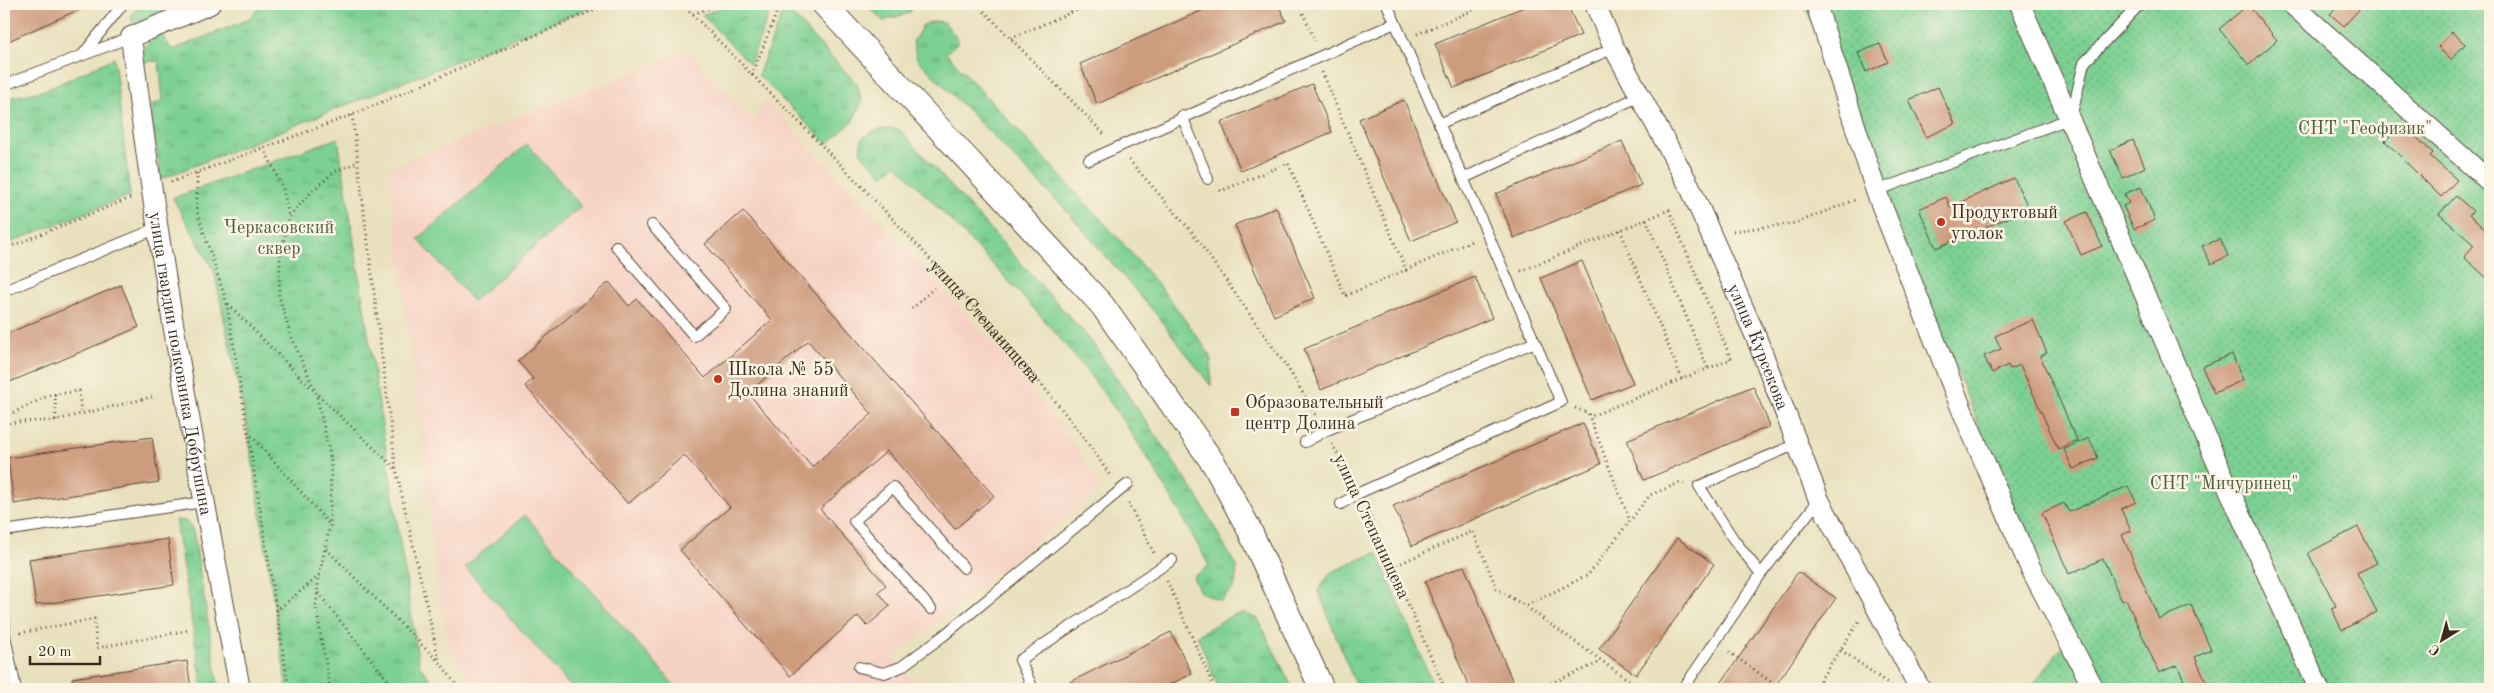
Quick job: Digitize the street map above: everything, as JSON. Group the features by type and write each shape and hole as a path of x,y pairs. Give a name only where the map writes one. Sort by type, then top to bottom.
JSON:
{"street":[{"path":"131,38 210,4"},
{"path":"824,4 1102,305 1214,464 1249,529 1322,689"},
{"name":"улица Курсекова","path":"1595,4 1614,48 1690,187 1756,337 1820,500 1920,689"},
{"path":"1816,4 1876,191 1970,428 2030,567 2090,687"},
{"path":"2020,4 2071,118 2215,458 2319,689"},
{"path":"2292,4 2490,182"},
{"name":"улица гвардии полковника Добрушина","path":"131,38 158,228 204,502 240,689"}],"lane":[{"path":"83,54 124,4"},
{"path":"1341,504 1359,492 1561,402 1387,4"},
{"path":"1876,191 2071,118 2084,62 2140,4"},
{"path":"1089,160 1182,116 1395,23"},
{"path":"4,85 83,54 131,38"},
{"path":"1439,124 1614,48"},
{"path":"1464,178 1640,96"},
{"path":"1182,116 1208,180"},
{"path":"616,246 694,336 726,308 652,225"},
{"path":"4,291 158,228"},
{"path":"1305,442 1325,431 1535,342"},
{"path":"1761,574 1734,540 1699,486 1799,443"},
{"path":"931,609 854,521 893,487 964,568"},
{"path":"859,667 884,673 901,667 943,636 1124,487"},
{"path":"1683,689 1761,574 1820,500"},
{"path":"4,531 204,502"},
{"path":"1032,689 1020,660 1172,560"},
{"path":"4,608 5,636 16,689"}],"path":[{"path":"4,249 152,189 352,115 608,4"},
{"name":"улица Степанищева","path":"682,4 948,277 1038,380 1124,487 1215,689"},
{"path":"693,14 720,4"},
{"path":"752,75 780,4"},
{"name":"улица Степанищева","path":"977,4 1117,147 1192,232 1232,286 1289,370 1359,492 1445,689"},
{"path":"1011,38 1091,4"},
{"path":"1300,4 1319,56 1406,270"},
{"path":"1402,40 1487,4"},
{"path":"352,115 396,469 439,661"},
{"path":"264,148 283,189 289,218 280,257 279,296 290,334 316,393 331,458 330,526 319,576 316,606 330,689"},
{"path":"289,218 311,192 334,172 358,162"},
{"path":"1208,180 1221,191 1288,164 1345,296 1488,234"},
{"path":"197,173 197,212 227,304 289,689"},
{"path":"1710,234 1796,224 1876,191"},
{"path":"1507,277 1669,210 1731,359 1590,418"},
{"path":"1646,219 1708,369"},
{"path":"1620,230 1682,380"},
{"path":"912,309 934,288"},
{"path":"227,304 316,393 396,469"},
{"path":"4,417 54,394 79,391 81,413"},
{"path":"54,394 56,420"},
{"path":"4,423 56,420 152,397"},
{"path":"1561,402 1588,413 1630,521"},
{"path":"248,432 330,526"},
{"path":"1525,606 1588,575 1650,495 1679,483 1699,486"},
{"path":"1392,567 1472,531 1497,589 1525,606 1641,689"},
{"path":"325,549 439,661 459,689"},
{"path":"276,612 319,576"},
{"path":"318,592 395,689"},
{"path":"1814,689 1873,601"},
{"path":"5,636 94,619 97,648 188,630"},
{"path":"1715,642 1781,689"},
{"path":"1840,650 1897,689"},
{"path":"1537,689 1601,661"}],"shaded area":[{"name":"Школа № 55 Долина знаний","path":"688,51 753,121 766,100 993,342 1069,437 1102,488 893,658 920,689 478,689 453,656 439,596 389,168"}],"green space":[{"path":"141,4 159,4 163,7 166,4 183,4 133,24 131,16"},
{"path":"263,4 599,4 161,179 150,106 163,100 159,61 143,62 145,46 161,33 172,50 247,20"},
{"path":"730,4 773,4 750,64 702,15"},
{"path":"866,4 916,4 909,13 883,21"},
{"name":"СНТ \"Мичуринец\"","path":"1803,4 2490,4 2490,689 2029,689 2067,641 1828,56"},
{"path":"785,7 857,84 862,102 852,122 827,144 758,75"},
{"path":"934,21 944,22 959,41 946,53 1120,240 1169,298 1211,356 1211,386 1156,314 1065,209 917,59 913,42 923,25"},
{"path":"114,58 130,195 4,245 4,117 10,114 4,99 46,90"},
{"path":"878,129 899,129 1089,338 1197,496 1237,568 1235,586 1221,601 1200,592 1193,577 1209,566 1152,465 1104,393 1086,370 1041,316 896,164 883,176 860,152 862,138"},
{"name":"Черкасовский сквер","path":"338,138 419,665 438,689 287,689 248,432 214,271 173,198"},
{"path":"527,144 581,206 473,301 418,239"},
{"path":"525,515 676,687 673,689 573,689 465,567"},
{"path":"175,520 186,521 193,530 219,689 203,689"},
{"path":"1377,552 1435,689 1357,689 1318,591 1331,572"},
{"path":"1244,613 1258,619 1293,689 1219,689 1197,635 1233,615"}],"building":[{"path":"4,4 91,4 4,43"},
{"path":"1217,4 1278,4 1286,21 1097,104 1080,64"},
{"path":"1531,4 1567,4 1581,35 1454,88 1435,44"},
{"path":"2339,4 2364,4 2344,26 2330,14"},
{"path":"2248,5 2277,40 2249,65 2219,29"},
{"path":"2452,32 2465,44 2451,60 2438,47"},
{"path":"1880,44 1888,62 1866,72 1858,53"},
{"path":"1312,84 1332,132 1241,171 1221,122"},
{"path":"1938,87 1955,124 1926,137 1909,100"},
{"path":"1404,100 1456,222 1411,241 1359,119"},
{"path":"2402,124 2433,153 2430,156 2457,180 2441,197 2385,141"},
{"path":"2133,140 2145,167 2123,178 2110,150"},
{"path":"1622,141 1641,185 1514,238 1496,194"},
{"path":"2014,178 2029,209 1936,248 1919,209 1946,197 1950,207"},
{"path":"2141,187 2155,220 2134,229 2123,206 2129,203 2124,194"},
{"path":"2456,196 2473,211 2469,215 2487,231 2490,227 2490,281 2464,257 2474,245 2439,214"},
{"path":"1276,207 1315,298 1274,316 1235,225"},
{"path":"743,211 994,496 955,529 887,451 820,509 886,585 878,592 890,606 867,626 858,616 790,676 680,550 730,507 684,455 628,504 525,386 533,379 518,361 609,282 629,306 637,299 705,378 772,320 705,244","holes":["808,341 872,414 812,467 748,393"]},
{"path":"2087,212 2102,246 2081,255 2066,221"},
{"path":"2220,239 2228,256 2211,264 2202,246"},
{"path":"1582,261 1633,383 1592,400 1541,278"},
{"path":"1475,277 1492,318 1321,390 1304,349"},
{"path":"121,285 139,327 10,382 4,368 4,335"},
{"path":"2033,320 2047,353 2040,356 2077,440 2058,449 2020,365 2010,369 2008,365 1992,373 1984,356 2001,349 1995,336"},
{"path":"2232,354 2243,380 2214,393 2202,367"},
{"path":"1753,386 1770,426 1644,480 1627,440"},
{"path":"1583,423 1601,464 1412,546 1393,506"},
{"path":"152,437 159,482 14,504 8,458"},
{"path":"2089,438 2098,458 2073,469 2064,449"},
{"path":"2128,486 2136,502 2121,509 2131,531 2122,535 2159,619 2191,605 2211,650 2195,657 2209,689 2188,689 2177,665 2159,673 2126,599 2122,601 2103,559 2069,574 2042,513 2064,503 2069,512"},
{"path":"2358,527 2377,563 2357,573 2377,612 2342,630 2331,608 2336,606 2308,553"},
{"path":"1677,538 1714,564 1636,675 1599,649"},
{"path":"168,539 174,585 36,605 29,559"},
{"path":"1464,566 1516,689 1470,689 1425,582"},
{"path":"1798,572 1836,598 1773,689 1717,689"},
{"path":"1171,632 1192,674 1160,689 1056,689"},
{"path":"187,661 191,689 73,689 72,678"}],"place":[{"name":"Продуктовый уголок","path":"1941,222"},
{"name":"Школа № 55 Долина знаний","path":"718,379"},
{"name":"Образовательный центр Долина","path":"1235,412"}],"park label":[{"name":"СНТ \"Геофизик\"","path":"2365,128"}]}
